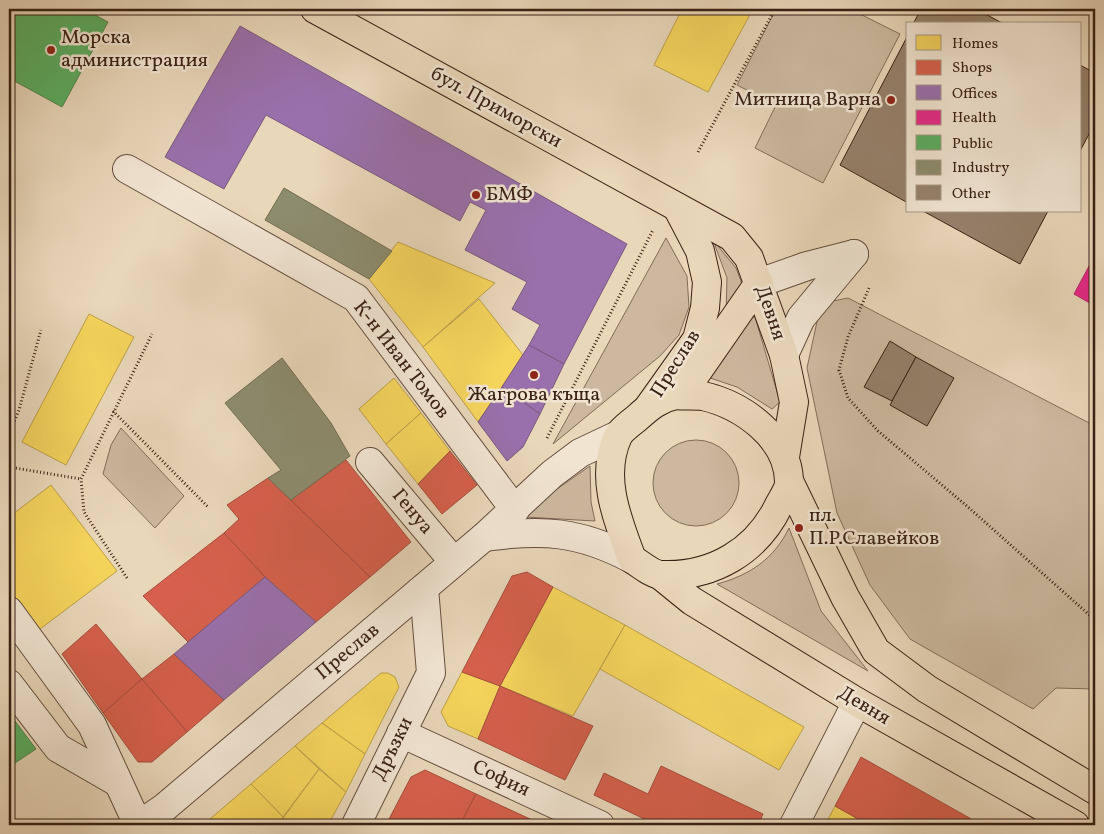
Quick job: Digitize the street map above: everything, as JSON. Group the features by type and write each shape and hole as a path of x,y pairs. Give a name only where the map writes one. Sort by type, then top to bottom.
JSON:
{"main road":[{"name":"бул. Приморски","path":"315,9 672,205"},
{"name":"Девня","path":"660,575 722,565 744,552 774,517 787,470 794,402 784,355 749,258 732,237 672,205"},
{"name":"Преслав","path":"648,408 697,339 705,308 707,282 700,251 672,205"},
{"path":"676,395 694,376 759,283"},
{"path":"632,559 613,507 610,465 618,435 648,408 666,397 676,395 701,396 726,403 767,430 845,597 876,651 927,689 1095,790"},
{"name":"Девня","path":"632,559 660,575 692,601 857,702 1075,825"}],"street":[{"name":"К-н Иван Томов","path":"127,169 356,298 515,510"},
{"path":"759,283 807,266 854,254 801,318 784,355"},
{"name":"Преслав","path":"138,825 165,807 424,588 515,510 552,474 580,453 618,435"},
{"name":"Генуа","path":"370,462 454,562"},
{"name":"Девня","path":"484,537 520,532 555,533 602,543 632,559"},
{"name":"Дръзки","path":"356,825 431,673 424,588"},
{"path":"9,611 92,725 138,825"},
{"path":"9,684 58,748 117,782"},
{"path":"794,825 857,702"},
{"name":"София","path":"401,733 600,825"}],"path":[{"path":"698,152 774,9"},
{"path":"546,439 672,205"},
{"path":"871,284 848,337 839,370 848,398 878,431 968,507 1095,620"},
{"path":"9,434 19,410 41,330"},
{"path":"127,578 84,512 81,478 112,411 152,334"},
{"path":"112,411 208,507"},
{"path":"9,467 81,478"}],"shaded area":[{"path":"776,9 850,9 900,34 823,183 755,148 776,105 737,85"},
{"path":"666,238 687,276 689,307 679,335 660,356 553,444"},
{"path":"713,240 736,268 744,289 726,316 727,278"},
{"path":"848,298 1095,426 1095,689 1056,688 1033,709 910,639 870,585 837,513 807,368 818,317 833,301"},
{"path":"749,317 755,317 780,402 772,409 737,387 710,378"},
{"path":"121,428 184,496 155,528 103,474 111,445"},
{"path":"688,440 704,440 713,443 727,452 736,466 739,483 736,500 727,514 713,523 704,526 688,526 672,519 660,507 653,491 653,475 660,459 672,447"},
{"path":"590,466 591,502 595,521 525,517 544,498"},
{"path":"789,528 821,611 868,671 717,584 740,576 760,564 776,549"}],"building: Homes":[{"path":"682,9 753,9 708,92 654,65"},
{"path":"398,242 495,283 423,347 369,279"},
{"path":"479,299 523,355 478,422 423,347"},
{"path":"89,314 134,337 66,465 22,442"},
{"path":"394,378 421,413 386,444 359,409"},
{"path":"421,413 450,451 418,484 386,444"},
{"path":"51,485 117,571 40,629 9,589 9,517"},
{"path":"553,587 625,625 573,716 500,686"},
{"path":"625,625 804,727 779,770 600,669"},
{"path":"462,672 500,686 478,739 448,726 441,712"},
{"path":"381,673 388,673 395,677 399,687 365,754 322,723"},
{"path":"322,723 365,754 346,792 295,746"},
{"path":"295,746 319,769 283,817 251,784"},
{"path":"319,769 346,792 328,825 278,825"},
{"path":"251,784 283,817 278,825 203,825"},
{"path":"835,806 869,825 825,825"}],"building: Shops":[{"path":"450,451 477,485 442,514 418,484"},
{"path":"346,460 411,542 370,577 291,500"},
{"path":"268,478 370,577 316,622 265,577 224,533 239,519 227,505"},
{"path":"224,533 265,577 188,642 143,596"},
{"path":"527,572 553,587 500,686 462,672 512,576"},
{"path":"96,624 142,679 103,713 62,654"},
{"path":"174,654 224,700 187,732 142,679"},
{"path":"142,679 187,732 152,762 138,762 103,713"},
{"path":"500,686 593,726 565,780 478,739"},
{"path":"861,757 982,825 878,825 872,822 869,825 835,806"},
{"path":"661,766 763,814 758,825 657,825 594,795 604,773 648,794"},
{"path":"425,770 476,794 460,825 396,825 388,821 411,777"},
{"path":"476,794 543,825 460,825"}],"building: Offices":[{"name":"БМФ","path":"240,26 627,244 564,364 529,345 540,325 512,309 527,282 465,250 486,210 470,202 460,221 266,115 224,189 165,157"},
{"name":"Жагрова къща","path":"529,345 564,364 540,414 502,387"},
{"path":"502,387 540,414 523,447 507,461 478,422"},
{"path":"265,577 316,622 224,700 174,654"}],"building: Health":[{"path":"1095,255 1095,306 1074,294"}],"building: Public":[{"name":"Морска администрация","path":"9,9 84,9 108,22 62,107 9,78"},
{"path":"9,713 36,749 9,767"}],"building: Industry":[{"path":"284,188 392,251 369,279 265,220"},
{"path":"282,358 331,423 350,456 291,500 268,478 281,470 225,403"}],"building: Other":[{"path":"921,9 976,9 1000,22 914,22"},
{"name":"Митница Варна","path":"906,39 906,202 840,165"},
{"path":"1082,66 1095,73 1095,123 1082,147"},
{"path":"925,212 1047,212 1020,264"},
{"path":"890,341 916,357 892,401 864,387"},
{"path":"916,357 954,378 927,426 890,405"}],"place":[{"name":"Морска администрация","path":"51,50"},
{"name":"Митница Варна","path":"891,100"},
{"name":"БМФ","path":"476,195"},
{"name":"Жагрова къща","path":"534,375"},
{"name":"пл. П.Р.Славeйков","path":"799,528"}]}
